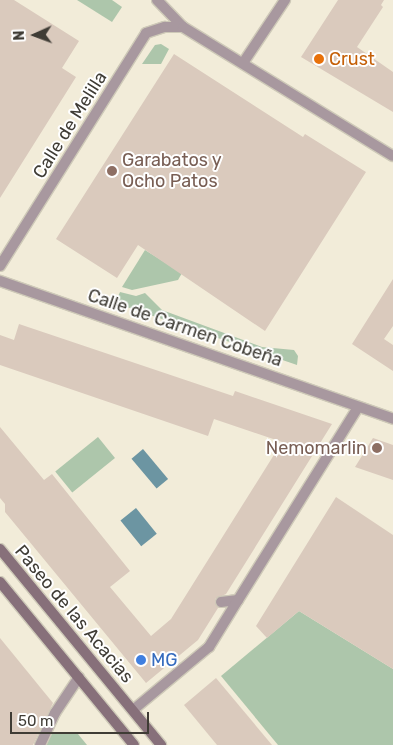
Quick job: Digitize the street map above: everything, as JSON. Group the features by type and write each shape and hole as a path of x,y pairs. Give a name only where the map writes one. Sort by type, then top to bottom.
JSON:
{"main road":[{"name":"Paseo de las Acacias","path":"0,550 161,745"},
{"name":"Paseo de las Acacias","path":"0,582 134,745"}],"street":[{"path":"157,0 183,27 393,156"},
{"path":"243,63 285,0"},
{"name":"Calle de Melilla","path":"0,266 146,33 165,27 183,27"},
{"name":"Calle de Carmen Cobeña","path":"0,281 393,419"},
{"path":"133,710 209,647 358,407"},
{"path":"221,602 238,600"},
{"path":"40,745 55,713 79,677"}],"green space":[{"path":"77,0 112,0 122,7 112,22"},
{"path":"161,44 169,49 161,64 142,64 155,45"},
{"path":"145,250 182,273 178,280 132,290 122,287"},
{"path":"120,292 136,296 145,293 162,310 262,347 294,350 298,356 297,365 115,303"},
{"path":"98,437 115,458 72,493 55,472"},
{"path":"299,611 393,669 393,745 278,745 221,676"},
{"path":"50,733 78,734 87,745 45,745"}],"water":[{"path":"143,449 168,479 157,489 132,459"},
{"path":"136,508 157,534 141,546 120,521"}],"building":[{"path":"0,0 14,0 79,41 62,68 76,77 0,198"},
{"path":"338,0 384,0 381,5 383,7 357,47 393,72 393,112 301,57"},
{"path":"174,54 303,137 305,134 366,172 265,331 138,245 117,278 56,239"},
{"path":"393,279 393,326 384,339 393,345 393,371 352,344"},
{"path":"19,324 233,396 235,391 332,424 226,594 215,599 218,608 198,640 146,683 5,512 5,504 0,498 0,427 44,480 52,474 130,571 110,587 151,636 171,619 282,442 214,419 208,436 0,365 0,335 14,340"},
{"path":"373,438 393,445 393,480 355,467"},
{"path":"336,497 393,535 393,669 299,611 267,638 256,626"},
{"path":"0,638 53,703 33,745 0,745"},
{"path":"216,678 272,745 217,745 184,705"}],"place":[{"name":"Crust","path":"319,59"},
{"name":"Garabatos y Ocho Patos","path":"112,171"},
{"name":"Nemomarlin","path":"377,448"},
{"name":"MG","path":"141,660"}]}
